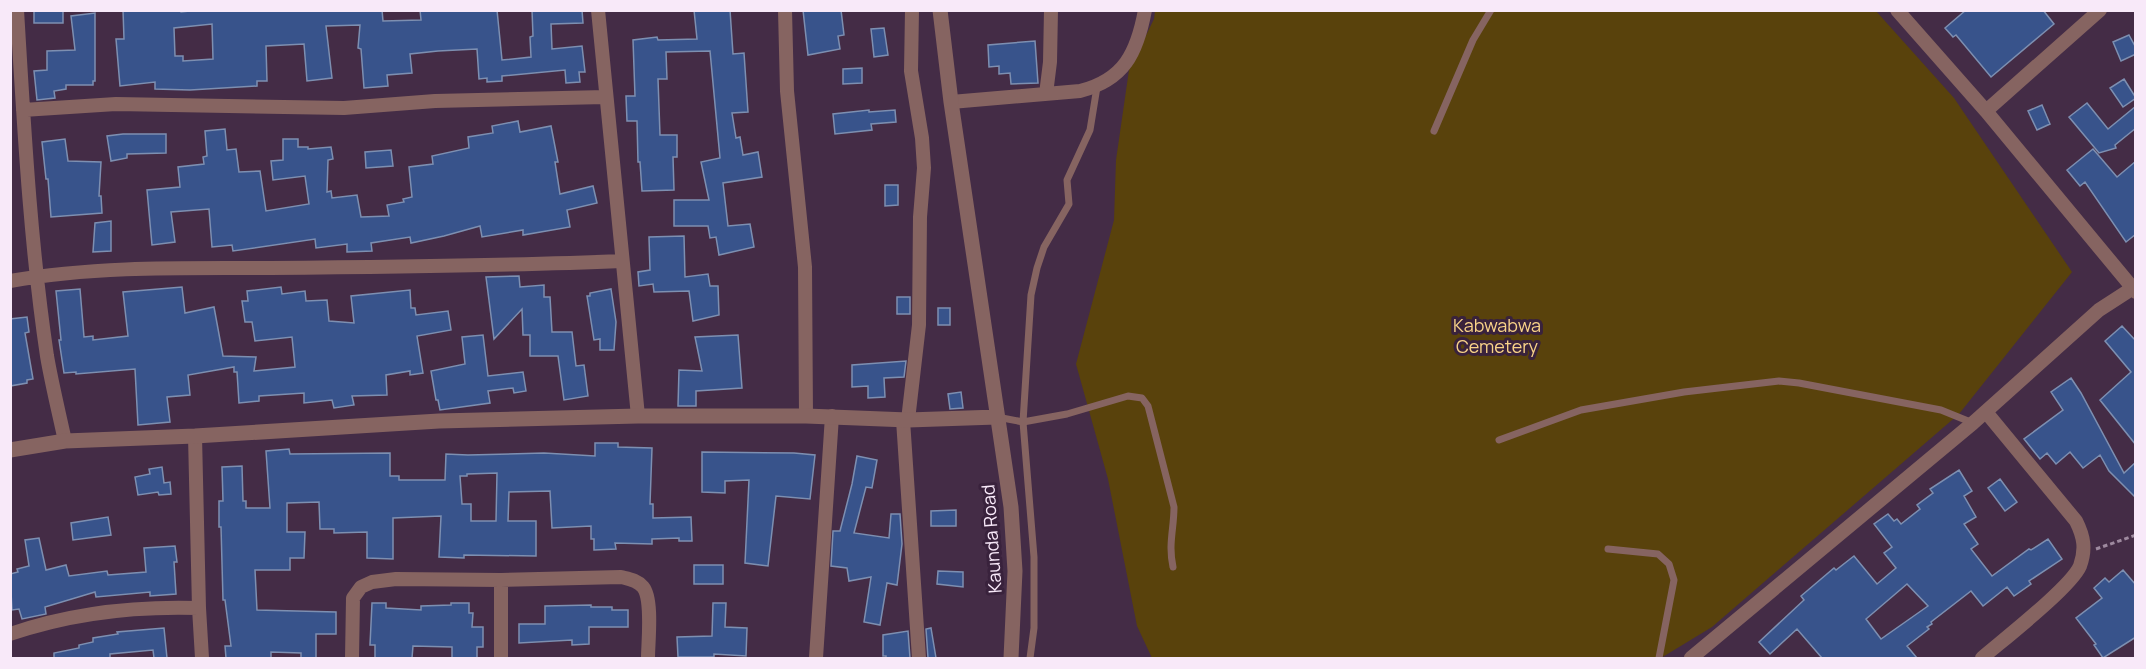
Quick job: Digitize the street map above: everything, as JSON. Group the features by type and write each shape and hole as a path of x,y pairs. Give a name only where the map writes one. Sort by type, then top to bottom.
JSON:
{"street":[{"path":"17,10 19,121 48,358 64,441"},
{"path":"598,10 638,416"},
{"path":"785,10 787,91 805,267 806,416"},
{"path":"912,10 910,70 922,138 924,168 920,217 919,325 905,420 919,658"},
{"name":"Kaunda Road","path":"940,10 951,102 1011,507 1014,560 1011,658"},
{"path":"1046,94 1050,62 1051,10"},
{"path":"951,102 1097,87 1118,74 1131,55 1142,29 1145,10"},
{"path":"1692,658 1986,412 2099,310 2134,290 1986,111 1897,10"},
{"path":"1986,111 2100,10"},
{"path":"19,121 116,104 344,108 435,101 605,97"},
{"path":"10,281 86,271 156,268 485,266 622,261"},
{"path":"1982,658 2067,584 2079,568 2084,537 2076,521 1986,412"},
{"path":"10,450 64,441 195,436 439,421 638,416 832,416 905,420 997,417"},
{"path":"816,658 832,416"},
{"path":"195,436 202,658"},
{"path":"352,658 353,598 361,587 372,582 396,579 501,580 621,577 633,580 643,587 648,599 648,658"},
{"path":"501,580 501,658"},
{"path":"10,634 80,615 169,607 199,608"}],"lane":[{"path":"1434,131 1473,40 1491,10"},
{"path":"1030,658 1034,628 1034,557 1023,422 1031,295 1044,248 1069,204 1067,180 1090,130 1097,87"},
{"path":"1499,440 1581,410 1684,392 1779,381 1941,410 1973,423"},
{"path":"997,417 1023,422 1067,414 1128,396 1142,398 1148,406 1174,507 1174,521 1170,537 1173,567"},
{"path":"1608,549 1658,554 1669,564 1674,580 1659,658"}],"path":[{"path":"2083,553 2136,535"}],"green space":[{"name":"Kabwabwa Cemetery","path":"1155,11 1876,11 1954,98 2072,272 1959,414 1712,627 1661,658 1152,658 1137,626 1108,479 1076,364 1114,220 1116,160 1129,70 1154,19"}],"building":[{"path":"34,10 63,10 63,23 34,23"},
{"path":"123,10 180,10 181,12 199,10 382,10 383,21 421,20 420,10 497,10 502,60 531,57 532,10 582,10 583,23 551,24 552,49 582,46 585,72 579,72 580,82 566,83 565,70 502,76 502,81 487,82 487,78 479,79 477,49 438,51 410,54 412,73 387,75 388,86 364,88 361,49 358,48 360,25 326,26 332,78 307,81 304,44 266,46 267,81 257,81 257,86 190,90 155,89 155,82 120,86 116,39 124,39","holes":["212,24 213,59 183,61 183,56 175,56 174,28"]},
{"path":"694,10 730,10 733,54 744,53 748,112 732,113 736,138 740,137 743,155 758,152 762,177 723,183 728,226 750,224 754,247 719,255 716,237 710,238 708,226 674,226 674,200 709,200 701,162 720,158 710,51 666,52 667,79 658,79 660,135 677,135 677,157 673,157 674,190 642,191 640,162 638,162 637,121 627,121 626,96 635,96 633,40 657,37 658,40 697,39"},
{"path":"803,10 841,10 844,35 838,36 840,49 808,55"},
{"path":"1966,10 2043,10 2054,24 1991,77 1956,35 1953,37 1945,28"},
{"path":"95,13 95,81 93,85 66,85 66,89 54,91 55,98 37,100 34,71 47,70 47,51 75,50 71,16"},
{"path":"884,28 888,55 874,57 871,29"},
{"path":"2129,35 2136,48 2136,54 2121,61 2113,42"},
{"path":"1035,41 1038,83 1011,84 1010,73 999,74 999,66 989,67 988,45"},
{"path":"862,68 862,83 843,84 843,69"},
{"path":"2124,79 2136,98 2123,107 2110,88"},
{"path":"2087,103 2108,129 2136,106 2136,128 2115,145 2116,148 2099,153 2069,117"},
{"path":"2042,105 2050,124 2037,130 2028,111"},
{"path":"869,110 869,112 895,110 896,122 871,124 872,130 835,134 833,114"},
{"path":"518,121 520,132 551,126 558,162 555,162 560,194 593,186 597,203 567,210 570,227 523,235 523,230 482,237 480,226 411,243 410,237 371,243 372,251 347,252 347,244 316,248 315,239 233,251 232,245 212,247 209,209 171,212 175,242 152,245 147,190 180,187 178,167 204,164 203,157 207,156 205,131 225,129 227,150 236,149 239,172 260,171 266,211 309,204 305,176 273,180 271,161 283,160 283,139 298,139 298,147 308,147 308,149 331,147 333,159 328,160 327,192 331,191 332,198 357,195 361,217 389,216 387,205 404,202 403,199 412,197 409,167 433,164 432,156 469,148 468,137 493,133 492,126"},
{"path":"166,134 166,153 127,154 127,158 111,161 107,136"},
{"path":"65,139 68,161 101,162 99,196 101,196 102,213 51,217 42,142"},
{"path":"2093,149 2117,177 2136,161 2136,234 2126,242 2085,182 2080,186 2067,170"},
{"path":"391,150 393,166 366,168 365,152"},
{"path":"885,185 898,185 898,205 885,206"},
{"path":"111,221 111,251 93,252 95,223"},
{"path":"684,236 685,277 708,274 710,286 718,286 719,315 693,321 689,291 654,292 653,284 639,286 638,272 650,270 649,237"},
{"path":"519,276 520,287 544,285 544,297 550,297 552,332 572,332 576,366 584,365 588,396 564,400 558,356 530,356 530,335 523,335 522,309 494,339 486,277"},
{"path":"182,287 185,313 214,307 223,356 256,357 254,371 295,367 292,337 255,341 252,322 245,322 242,301 248,301 247,291 281,287 282,294 305,291 306,301 327,300 329,321 354,323 351,296 410,290 411,308 415,308 416,315 448,311 451,330 417,336 423,373 410,375 410,371 386,375 387,395 352,396 354,405 334,408 332,400 304,403 304,393 259,396 259,401 239,403 237,372 234,372 234,367 188,375 190,395 167,397 170,422 138,425 135,369 64,373 56,291 80,289 84,337 93,336 93,340 128,336 123,292"},
{"path":"611,289 616,322 614,350 600,350 600,339 594,340 587,296 590,296 590,293"},
{"path":"897,297 910,297 910,314 897,314"},
{"path":"938,308 950,308 950,325 938,325"},
{"path":"27,317 29,332 25,333 33,379 27,380 27,383 10,386 10,319"},
{"path":"2122,326 2136,341 2136,445 2100,400 2131,372 2105,341"},
{"path":"483,335 488,376 523,372 526,391 514,393 513,388 488,391 490,403 440,410 431,371 465,364 462,337"},
{"path":"738,335 742,388 696,391 696,406 678,406 679,370 702,371 695,337"},
{"path":"906,361 904,377 884,378 885,397 868,398 868,386 852,387 852,365"},
{"path":"2071,378 2124,473 2136,462 2136,498 2109,471 2100,455 2083,468 2070,452 2056,464 2047,453 2040,459 2024,439 2063,410 2051,392"},
{"path":"961,392 963,408 950,409 948,394"},
{"path":"595,443 618,443 618,447 652,448 650,504 653,504 653,518 691,517 692,541 679,541 679,538 652,539 652,544 615,543 616,549 594,550 591,526 552,528 550,491 509,492 508,521 536,521 536,556 439,557 441,516 393,518 393,559 367,558 367,532 334,533 334,529 320,529 319,502 287,503 287,532 305,532 304,558 290,558 290,570 255,570 257,610 336,612 336,634 316,634 316,658 301,658 301,653 271,652 271,658 226,658 225,646 231,646 225,600 223,600 221,527 219,527 219,501 223,501 222,467 242,466 243,501 246,501 246,508 270,508 266,451 289,449 290,454 390,453 390,476 399,476 399,480 445,480 446,454 544,453 595,456","holes":["497,473 496,521 471,521 471,504 462,504 460,476"]},
{"path":"702,452 815,455 810,499 776,496 768,566 745,563 749,480 725,481 725,493 702,492"},
{"path":"857,456 877,460 872,488 866,487 854,533 889,538 891,514 900,514 902,544 897,585 887,583 880,625 864,622 871,577 849,581 847,568 831,566 833,531 840,531"},
{"path":"162,467 164,483 170,482 171,494 159,495 158,492 138,495 135,477 150,474 149,469"},
{"path":"1959,470 1972,491 1964,496 1976,517 1964,524 1978,544 1971,549 1992,576 2029,549 2031,550 2048,539 2062,559 2029,581 2031,584 2014,596 2007,587 1983,606 1971,591 1931,622 1932,624 1927,627 1929,629 1907,646 1917,658 1822,658 1797,629 1770,654 1759,642 1804,600 1801,596 1834,568 1836,570 1854,556 1877,584 1896,568 1884,553 1892,547 1874,524 1888,514 1894,521 1897,519 1901,524 1920,509 1917,505 1933,493 1930,489","holes":["1907,584 1928,606 1881,639 1866,619"]},
{"path":"2000,479 2017,502 2005,511 1988,488"},
{"path":"956,510 956,526 931,526 931,511"},
{"path":"108,517 111,535 73,540 71,523"},
{"path":"39,538 46,570 66,565 69,576 107,571 108,575 146,572 144,548 175,546 176,594 150,596 150,592 96,597 95,592 45,607 46,614 22,619 19,609 12,610 10,574 18,572 17,569 29,566 25,540"},
{"path":"694,565 723,565 723,584 694,584"},
{"path":"2123,570 2136,585 2136,637 2103,658 2094,645 2096,644 2076,618 2102,598 2094,588 2105,578 2109,582"},
{"path":"938,571 963,572 963,587 937,584"},
{"path":"372,603 386,603 386,608 421,610 421,606 469,603 469,613 473,613 472,627 483,627 483,647 477,647 477,658 452,658 452,647 413,646 412,658 375,658 375,645 370,645"},
{"path":"713,603 726,603 725,627 747,628 746,656 714,654 714,657 678,657 677,637 712,636"},
{"path":"591,605 591,607 612,607 612,610 628,610 628,627 589,627 589,644 572,645 572,640 519,643 519,624 545,624 545,606"},
{"path":"164,628 167,658 154,658 153,650 110,654 110,658 54,658 54,653 79,648 79,645 93,642 93,638 118,634 117,632"},
{"path":"931,628 936,658 928,658 926,629"},
{"path":"908,631 910,658 883,656 883,635"}]}
